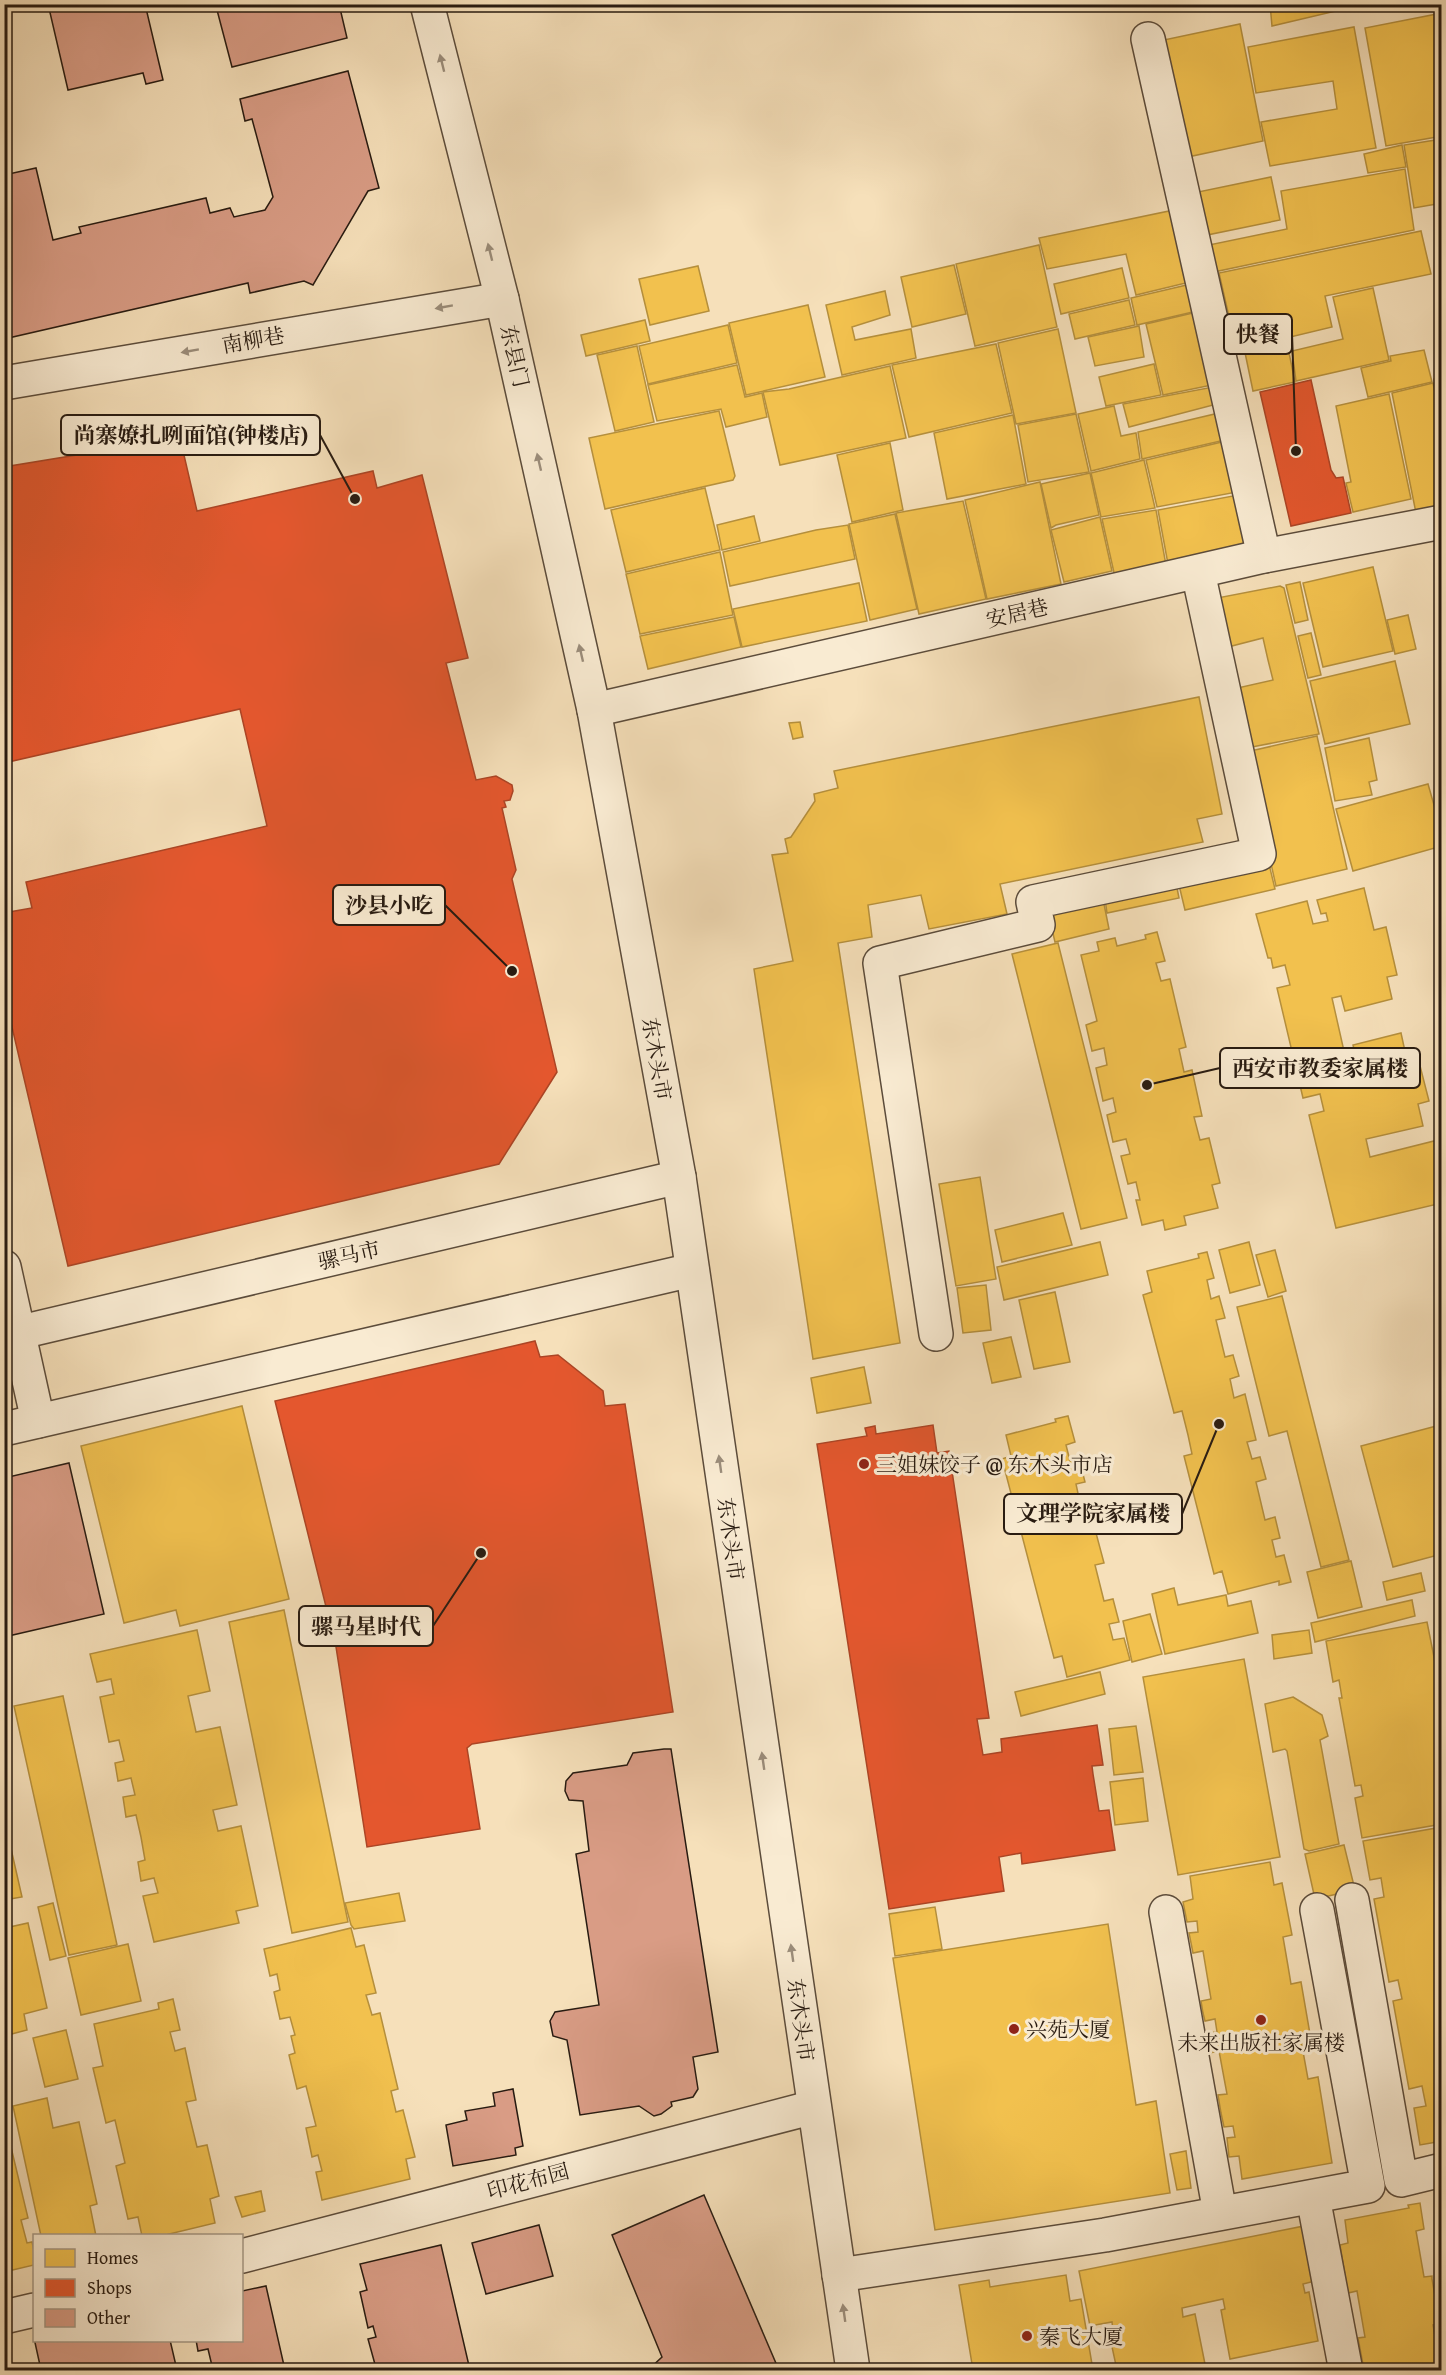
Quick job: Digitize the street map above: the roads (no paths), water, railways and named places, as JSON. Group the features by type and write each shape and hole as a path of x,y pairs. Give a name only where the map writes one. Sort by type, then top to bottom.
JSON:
{"street":[{"name":"东县门","path":"428,4 502,300 594,710"},
{"path":"1148,39 1264,556"},
{"name":"南柳巷","path":"4,382 471,303 502,300"},
{"name":"安居巷","path":"594,710 1264,556 1442,522"},
{"path":"936,1334 880,963 1038,925 1033,902 1259,854 1198,572"},
{"name":"东木头市","path":"594,710 679,1177 853,2370"},
{"name":"骡马市","path":"12,1334 679,1177"},
{"path":"4,1267 12,1334 38,1421"},
{"path":"4,1429 692,1270"},
{"path":"1352,1900 1401,2180 1442,2170"},
{"path":"839,2275 1106,2235 1368,2186 1317,1910"},
{"path":"1166,1912 1220,2213"},
{"name":"印花布园","path":"243,2256 814,2107"},
{"path":"1313,2197 1345,2366"},
{"path":"4,2317 33,2310"}],"place":[{"name":"快餐","path":"1296,451"},
{"name":"尚寨嫽扎咧面馆(钟楼店)","path":"355,499"},
{"name":"沙县小吃","path":"512,971"},
{"name":"西安市教委家属楼","path":"1147,1085"},
{"name":"文理学院家属楼","path":"1219,1424"},
{"name":"三姐妹饺子 @ 东木头市店","path":"864,1464"},
{"name":"骡马星时代","path":"481,1553"},
{"name":"未来出版社家属楼","path":"1261,2020"},
{"name":"兴苑大厦","path":"1014,2029"},
{"name":"秦飞大厦","path":"1027,2336"}]}
